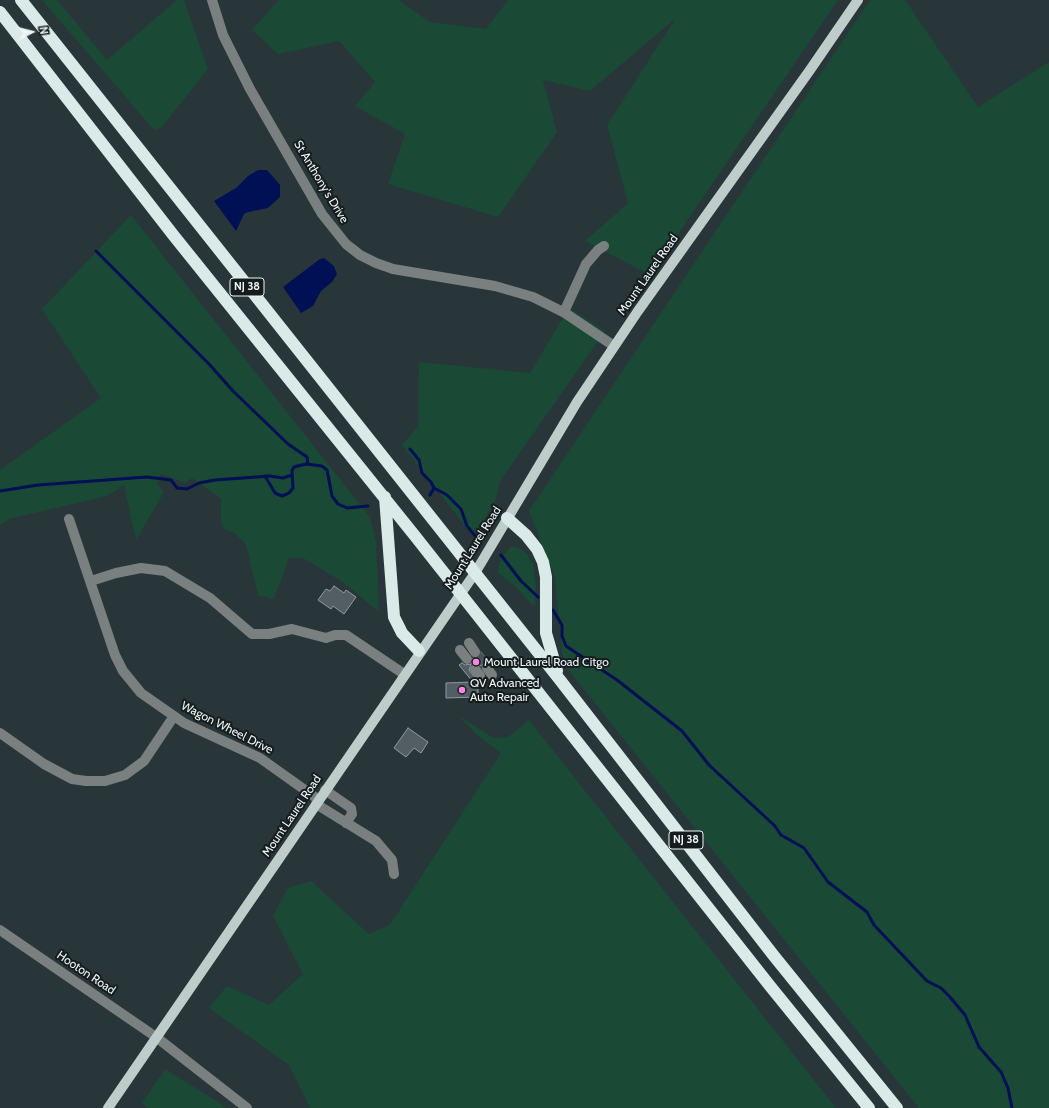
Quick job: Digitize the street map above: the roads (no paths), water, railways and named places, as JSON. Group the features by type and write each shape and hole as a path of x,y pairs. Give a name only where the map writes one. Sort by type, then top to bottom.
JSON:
{"highway":[{"name":"NJ 38","path":"21,0 560,680 779,962 897,1108"},
{"name":"NJ 38","path":"0,12 174,236 385,497 770,986 869,1108"},
{"path":"385,497 394,617 402,633 420,651"},
{"path":"507,518 526,535 543,562 546,583 546,633 560,680"}],"main road":[{"name":"Mount Laurel Road","path":"108,1108 404,674 475,573 577,402 614,346 858,0"}],"street":[{"name":"St Anthony's Drive","path":"212,0 223,35 250,89 322,214 346,244 360,255 393,269 514,291 533,297 564,312 614,346"},
{"path":"564,312 586,264 598,250 604,246"},
{"name":"Wagon Wheel Drive","path":"69,519 91,581 105,627 120,666 142,693 174,716 202,732 260,758 346,823 376,841 392,860 394,874"},
{"path":"91,581 129,570 153,568 165,571 210,598 252,634 269,634 292,629 326,638 335,635 346,635 404,674"},
{"path":"468,643 475,652"},
{"path":"460,650 467,659"},
{"path":"0,734 44,764 72,779 86,782 105,782 125,775 144,761 174,716"},
{"path":"325,790 352,808 352,814 346,823"},
{"name":"Hooton Road","path":"0,930 156,1037 247,1108"}],"waterway":[{"path":"96,251 210,365 233,391 288,444 307,457 308,464"},
{"path":"410,449 419,460 422,473 431,482 434,488 447,495 461,509 467,526 477,538"},
{"path":"265,476 275,493 282,496 289,493 293,488 292,470 294,467 306,464 322,466 327,470 332,496 338,504 347,508 368,506"},
{"path":"0,491 38,485 147,477 171,480 177,488 187,489 199,483 215,480 270,476 283,478 292,475"},
{"path":"430,495 434,488"},
{"path":"501,555 521,581 538,597"},
{"path":"553,610 562,625 562,636 566,646 617,680 682,731 709,765 775,826 781,835 804,848 828,882 867,912 874,925 927,981 941,988 950,997 965,1015 979,1047 1001,1072 1008,1088 1012,1108"}],"tunnel":[{"path":"475,652 487,668"}],"place":[{"name":"Mount Laurel Road Citgo","path":"476,662"},
{"name":"QV Advanced Auto Repair","path":"462,690"}]}
